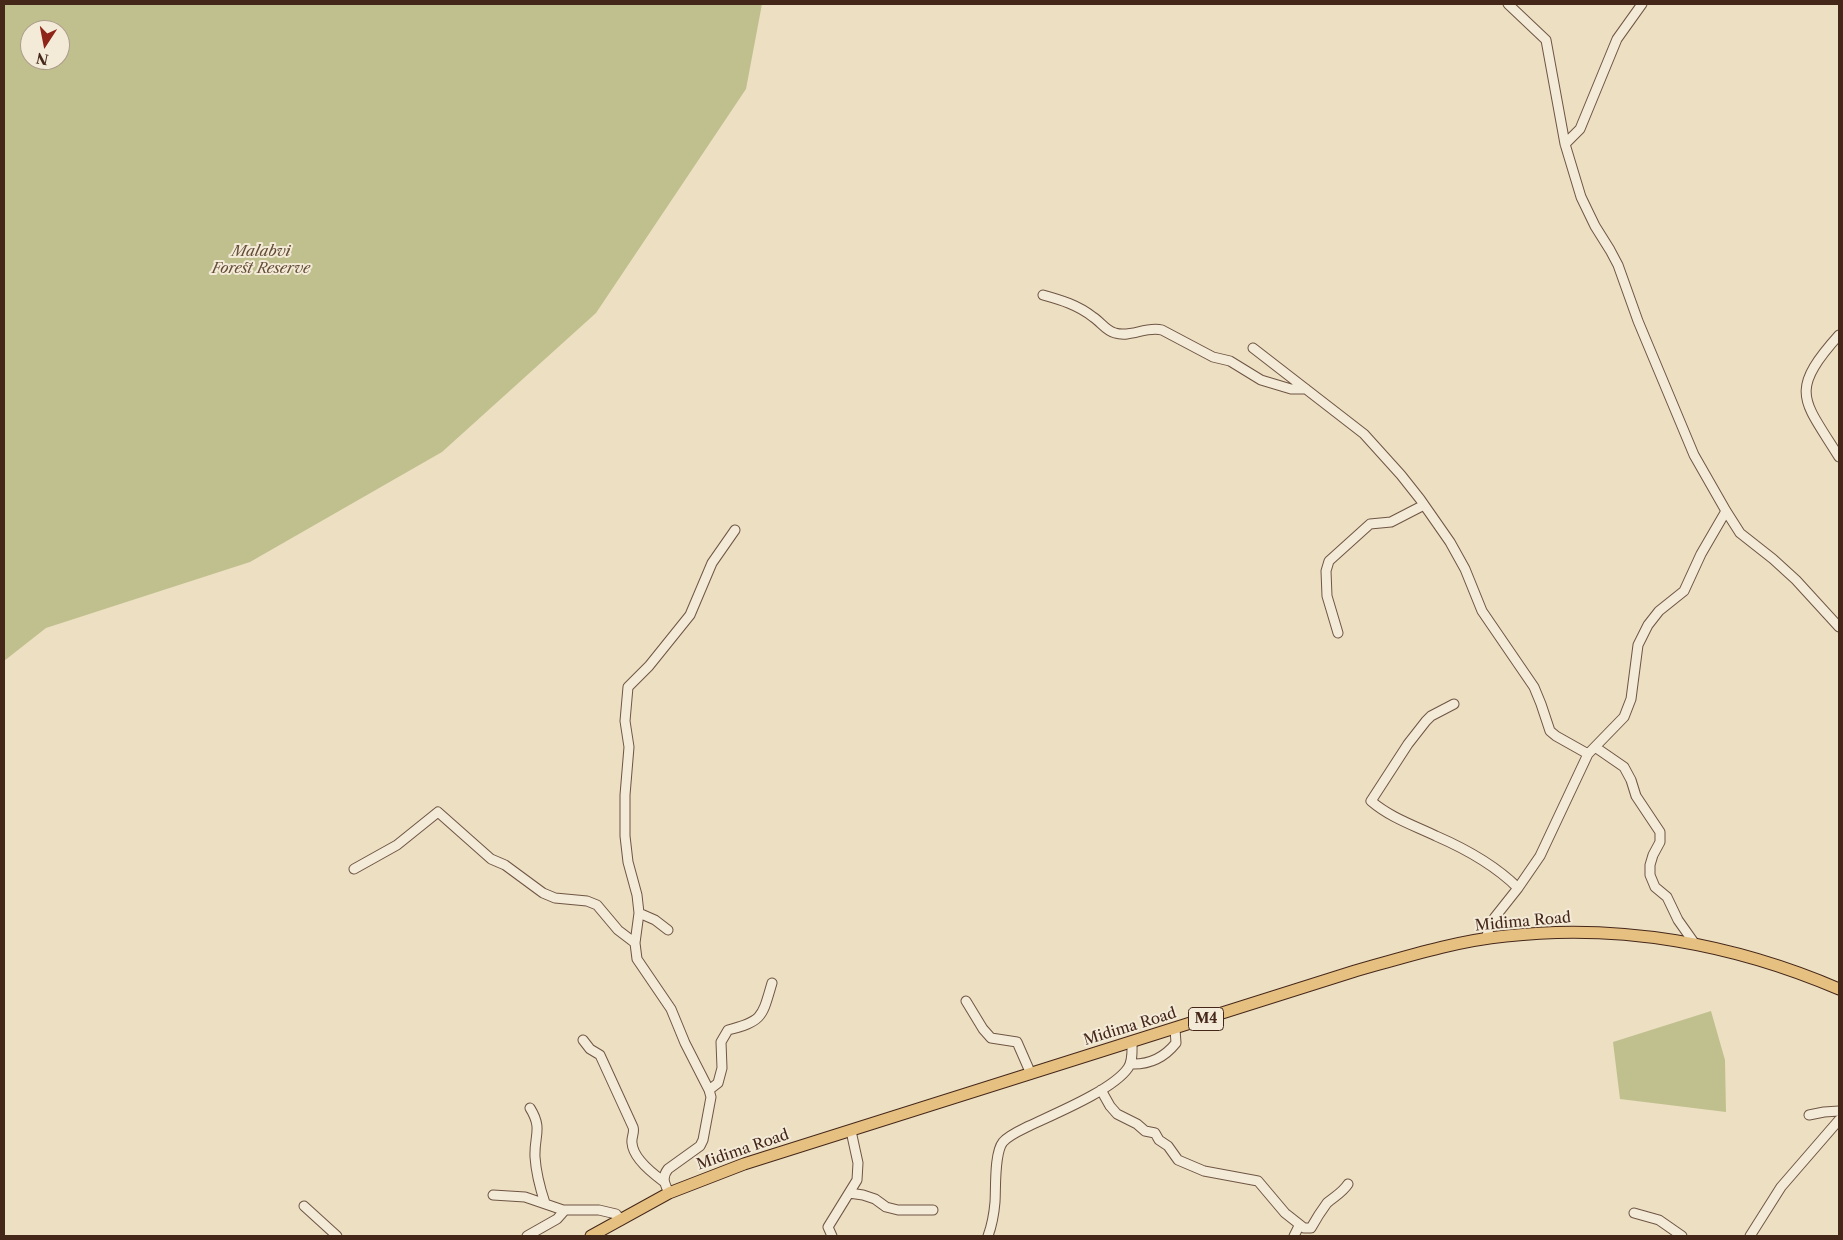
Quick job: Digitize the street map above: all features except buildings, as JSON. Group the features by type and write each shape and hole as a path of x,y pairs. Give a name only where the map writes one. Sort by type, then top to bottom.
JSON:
{"main road":[{"name":"Midima Road","path":"591,1236 669,1193 744,1164 1445,946 1523,934 1598,932 1633,935 1726,950 1769,963 1839,990"}],"street":[{"path":"1508,4 1538,30 1546,40 1565,144 1585,207 1618,265 1638,321 1677,411 1687,439 1726,511 1740,532 1790,575 1839,627"},
{"path":"1565,144 1580,129 1617,39 1642,4"},
{"path":"1043,295 1075,305 1095,318 1112,333 1125,334 1153,328 1162,330 1213,357 1230,361 1261,380 1291,389 1306,389"},
{"path":"1839,335 1810,372 1806,383 1805,395 1810,410 1839,457"},
{"path":"1253,348 1340,414 1374,443 1424,505 1458,556 1482,610 1531,682 1542,704 1550,731 1588,754"},
{"path":"1338,632 1327,596 1326,571 1329,561 1370,524 1391,522 1424,505"},
{"path":"1486,939 1490,925 1495,917 1540,856 1588,754 1618,724 1629,706 1641,637 1659,611 1684,591 1701,554 1726,511"},
{"path":"663,1181 664,1174 668,1169 700,1146 703,1140 711,1097 671,1009 637,958 635,943 639,912 628,862 625,836 625,795 629,747 625,720 628,687 662,650 690,615 708,572 736,530"},
{"path":"1454,704 1431,716 1426,721 1403,751 1371,801 1401,821 1478,857 1518,888"},
{"path":"1595,747 1624,767 1636,796 1660,832 1660,842 1650,865 1650,875 1655,887 1667,897 1678,920 1695,944"},
{"path":"354,869 397,845 438,812 491,859 512,869 543,893 556,898 586,901 597,905 618,930 635,943"},
{"path":"639,912 655,920 668,930"},
{"path":"709,1090 718,1083 722,1068 721,1042 728,1030 750,1024 758,1018 765,1008 772,983"},
{"path":"966,1000 983,1029 991,1038 1017,1042 1031,1074"},
{"path":"1130,1064 1152,1061 1165,1055 1176,1043 1175,1029"},
{"path":"582,1040 590,1049 600,1055 633,1127 632,1143 636,1154 643,1165 663,1181 669,1193"},
{"path":"988,1236 993,1221 997,1163 999,1149 1002,1144 1024,1129 1101,1090 1121,1075 1130,1064 1132,1042"},
{"path":"1101,1090 1110,1106 1118,1114 1145,1131 1154,1133 1168,1146 1178,1160 1204,1171 1258,1181 1276,1203 1299,1226 1304,1228 1311,1228 1329,1201 1343,1192 1348,1184"},
{"path":"530,1108 538,1125 535,1156 545,1203"},
{"path":"1809,1116 1839,1111"},
{"path":"1750,1236 1781,1187 1839,1120"},
{"path":"832,1236 828,1227 857,1180 858,1163 851,1131"},
{"path":"849,1193 864,1195 886,1207 898,1210 933,1210"},
{"path":"493,1195 516,1196 565,1210 600,1210 616,1214 621,1220"},
{"path":"304,1206 337,1236"},
{"path":"527,1236 556,1219 565,1210"},
{"path":"1634,1213 1659,1220 1682,1236"},
{"path":"1294,1236 1299,1226"}],"green space":[{"name":"Malabvi Forest Reserve","path":"4,4 762,4 746,89 596,313 442,452 250,562 46,628 4,661"},
{"path":"1711,1011 1725,1060 1726,1112 1620,1099 1613,1042"}]}
